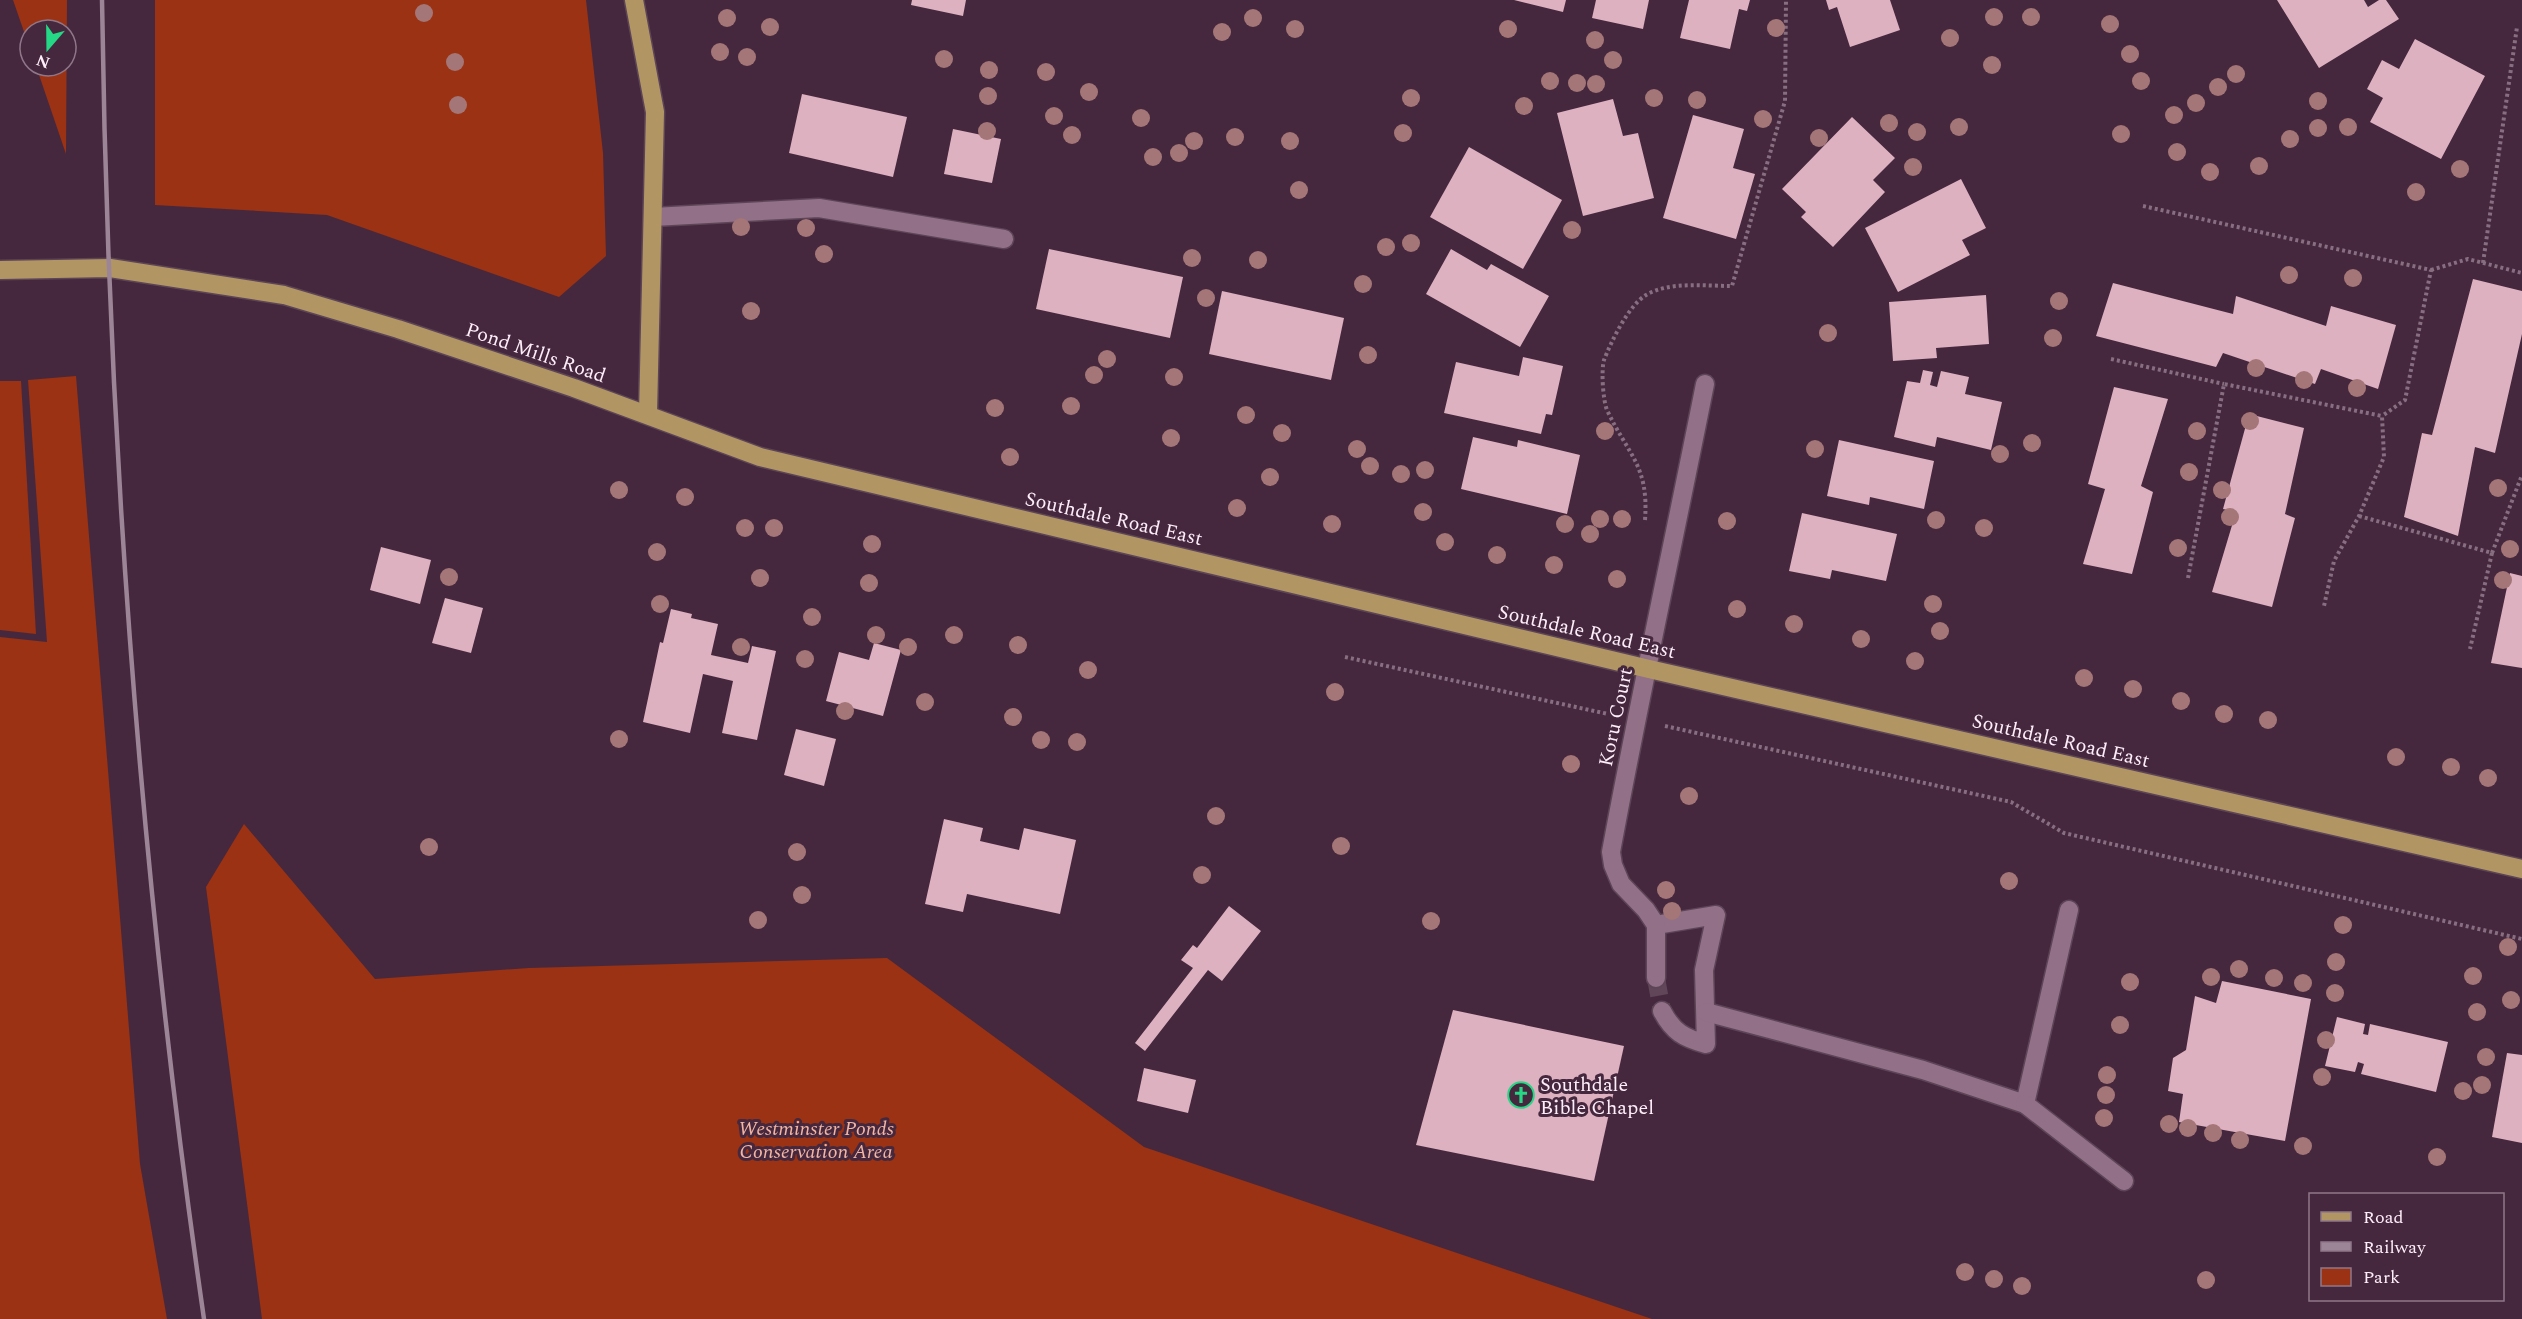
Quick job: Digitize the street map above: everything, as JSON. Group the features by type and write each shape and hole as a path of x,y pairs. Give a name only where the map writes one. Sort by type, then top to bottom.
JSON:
{"main road":[{"path":"634,0 655,112 648,414"},
{"name":"Pond Mills Road","path":"0,270 110,268 284,296 398,329 648,414"},
{"name":"Southdale Road East","path":"648,414 760,457 1649,669 2522,869"}],"street":[{"path":"653,217 819,208 1004,239"},
{"name":"Koru Court","path":"1656,925 1646,910 1622,884 1612,858 1635,720 1649,669 1706,384"},
{"path":"2025,1104 2069,910"},
{"path":"1656,978 1656,925 1716,915 1704,970 1706,1044 1684,1038 1671,1027 1662,1011"},
{"path":"1706,1012 1923,1070 2025,1104 2124,1181"}],"path":[{"path":"1644,528 1646,488 1631,449 1606,409 1603,363 1621,323 1645,296 1674,286 1732,286 1785,101 1786,0"},
{"path":"2483,263 2517,27"},
{"path":"2144,206 2431,270 2468,259 2522,273"},
{"path":"2110,359 2382,416 2404,400 2431,270"},
{"path":"2188,578 2224,384"},
{"path":"2324,606 2334,561 2359,516 2384,457 2382,416"},
{"path":"2470,649 2492,553 2522,475"},
{"path":"2359,516 2492,553"},
{"path":"1345,657 2011,802 2064,833 2522,939"}],"green space":[{"path":"13,0 67,0 67,18 19,18"},
{"path":"155,0 586,0 603,153 606,256 559,297 327,215 155,205"},
{"path":"40,78 66,78 66,154"},
{"path":"76,376 140,1164 167,1319 0,1319 0,637 47,642 28,380"},
{"path":"0,381 21,381 36,634 0,630"},
{"name":"Westminster Ponds Conservation Area","path":"244,824 375,979 529,968 887,958 1144,1147 1652,1319 262,1319 206,887"}],"building":[{"path":"912,0 966,0 963,16 911,5"},
{"path":"1514,0 1566,0 1563,12"},
{"path":"1596,0 1649,0 1643,29 1592,18"},
{"path":"1689,0 1750,0 1747,11 1739,9 1730,49 1680,38"},
{"path":"1826,0 1890,0 1900,30 1850,47 1837,7 1829,10"},
{"path":"2277,0 2364,0 2368,7 2379,0 2386,0 2399,19 2319,68"},
{"path":"2415,39 2485,76 2441,159 2370,122 2383,98 2367,89 2382,60 2399,69"},
{"path":"802,94 907,117 893,177 789,153"},
{"path":"1613,99 1623,136 1638,133 1654,198 1583,216 1557,113"},
{"path":"1693,115 1744,129 1733,168 1755,174 1736,239 1663,218"},
{"path":"1852,117 1895,158 1873,180 1885,192 1833,247 1801,217 1806,212 1782,189"},
{"path":"953,129 1001,139 992,183 944,174"},
{"path":"1469,147 1562,200 1523,269 1430,217"},
{"path":"1961,179 1986,228 1962,240 1970,255 1898,292 1865,228"},
{"path":"1049,249 1183,277 1170,338 1036,309"},
{"path":"1451,249 1487,270 1491,264 1549,296 1520,347 1426,294"},
{"path":"2473,279 2522,291 2522,334 2495,453 2475,447 2458,536 2404,517 2422,433 2432,435"},
{"path":"2113,283 2233,314 2236,296 2326,326 2331,306 2396,325 2378,389 2321,369 2315,384 2223,353 2216,367 2096,336"},
{"path":"1222,291 1344,318 1331,380 1209,354"},
{"path":"1986,295 1989,344 1936,348 1937,358 1893,361 1889,302"},
{"path":"1523,357 1563,366 1552,415 1546,414 1541,434 1444,413 1456,362 1519,376"},
{"path":"1923,370 1933,372 1930,385 1937,387 1941,371 1969,377 1965,394 2002,402 1991,450 1937,437 1935,447 1894,437 1907,381 1920,383"},
{"path":"2114,387 2168,399 2141,486 2153,492 2132,574 2083,564 2105,489 2088,484"},
{"path":"2249,414 2304,428 2285,514 2295,518 2272,607 2212,592 2236,512 2223,509"},
{"path":"1473,437 1517,447 1518,440 1580,455 1567,514 1461,489"},
{"path":"1839,440 1934,461 1924,509 1870,497 1869,505 1827,496"},
{"path":"1802,513 1897,534 1886,581 1832,570 1830,579 1789,571"},
{"path":"381,547 431,560 420,604 370,590"},
{"path":"2510,573 2522,576 2522,668 2491,663"},
{"path":"445,598 483,608 471,653 432,643"},
{"path":"671,609 692,614 691,618 718,624 711,655 748,663 752,646 776,651 757,740 722,733 733,681 703,674 690,733 643,722 660,642 663,643"},
{"path":"874,643 901,650 883,716 826,701 839,652 869,660"},
{"path":"796,729 836,739 824,786 784,775"},
{"path":"944,819 983,828 980,841 1019,850 1024,828 1076,840 1060,914 967,894 963,912 925,904"},
{"path":"1229,906 1261,931 1222,981 1208,970 1145,1051 1135,1043 1193,968 1181,960 1193,945 1197,948"},
{"path":"2222,981 2311,999 2285,1141 2179,1122 2183,1094 2168,1091 2173,1058 2186,1050 2195,996 2216,1003"},
{"name":"Southdale Bible Chapel","path":"1453,1010 1624,1046 1594,1181 1416,1145"},
{"path":"2337,1017 2365,1024 2363,1034 2368,1035 2370,1024 2448,1042 2436,1092 2361,1074 2364,1064 2358,1062 2355,1072 2325,1066"},
{"path":"2507,1053 2522,1055 2522,1143 2492,1137"},
{"path":"1144,1068 1196,1080 1188,1113 1137,1101"}],"tunnel":[{"path":"1656,978 1662,1011"}],"railway":[{"path":"102,0 112,331 120,496 132,661 162,991 204,1319"}],"place":[{"name":"Southdale Bible Chapel","path":"1521,1095"}]}
